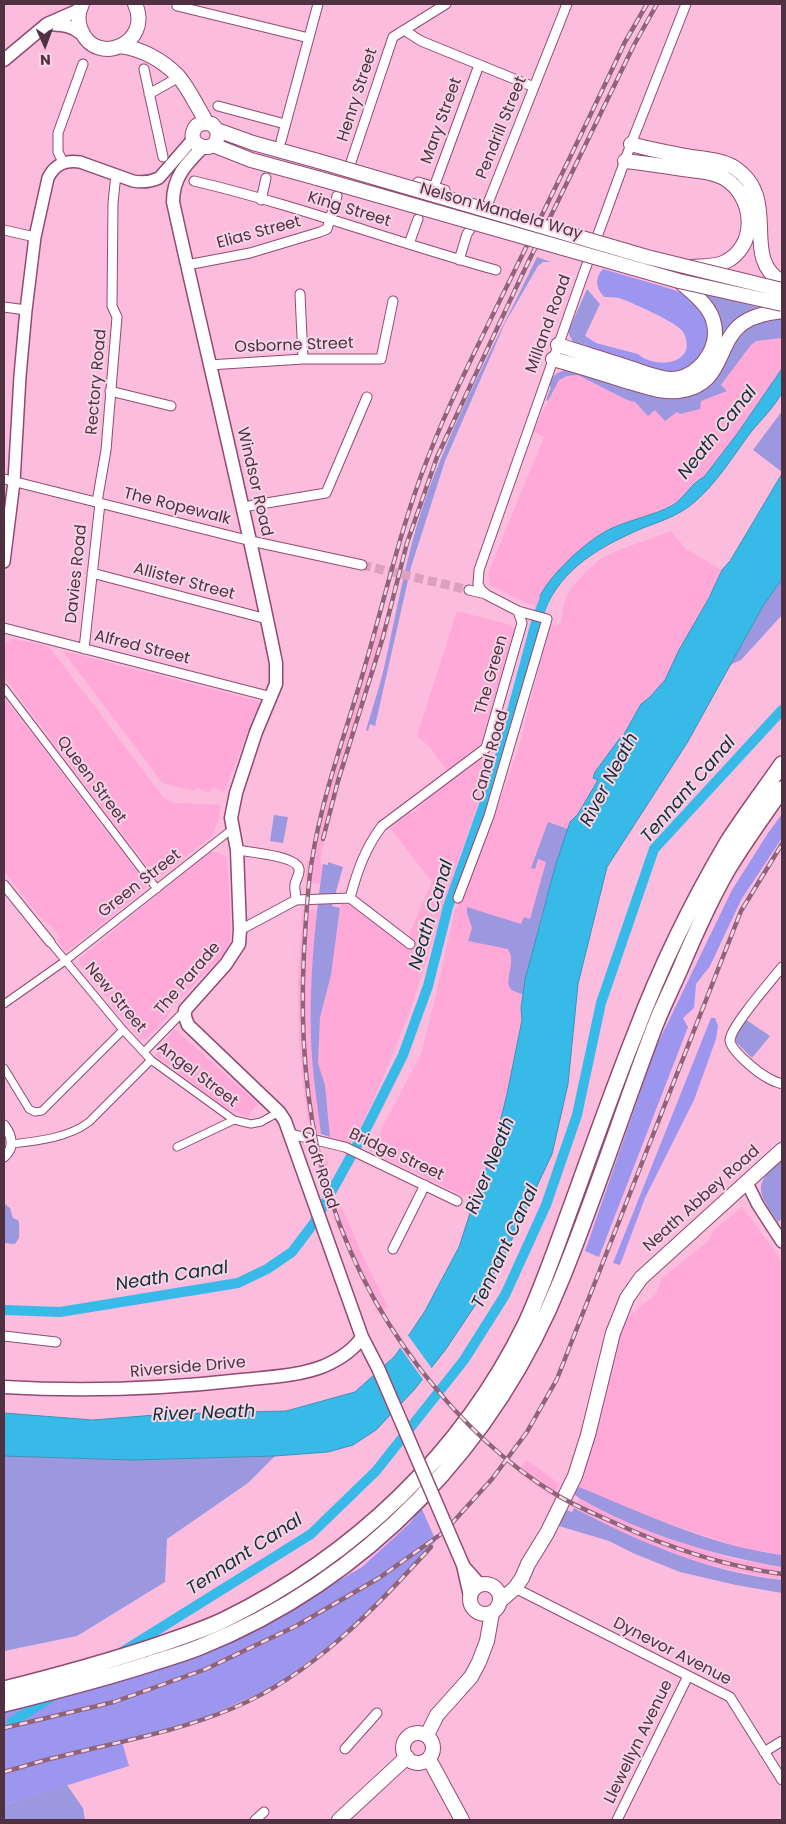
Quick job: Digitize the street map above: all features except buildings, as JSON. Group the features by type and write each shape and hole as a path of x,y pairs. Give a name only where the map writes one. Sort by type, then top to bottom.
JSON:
{"highway":[{"path":"4,1689 115,1660 221,1622 294,1581 337,1552 395,1502 440,1455 489,1386 526,1322 548,1270 635,1032 680,929 729,841 782,764"},
{"path":"4,1704 87,1683 199,1648 251,1624 291,1601 346,1564 410,1510 466,1446 504,1391 539,1331 558,1287 654,1028 698,928 728,870 782,789"}],"main road":[{"path":"135,4 138,13 137,29 141,51"},
{"path":"4,60 47,24 81,7"},
{"path":"81,7 78,18 82,34"},
{"path":"47,24 73,27 97,47 112,48 120,46 133,36 137,29"},
{"path":"120,46 141,51 162,63 179,77 207,126 218,135 203,144 193,134 207,126"},
{"name":"Nelson Mandela Way","path":"207,126 253,143 782,304"},
{"name":"Nelson Mandela Way","path":"203,144 316,178 682,274 782,290"},
{"name":"Windsor Road","path":"203,144 176,181 173,190 173,202 251,541 276,663 276,684 256,732 236,794 230,818 232,830"},
{"path":"553,359 658,383 679,378 693,372 704,362 713,347 715,324 708,307 682,274 723,263 737,253 746,240 749,216 743,198 742,183 735,168 720,162 650,150 631,144"},
{"path":"625,161 710,173 742,183 755,193 760,207 761,255 773,275 782,282"},
{"path":"558,345 678,391 695,386 711,374 716,368 729,337 743,323 762,314 782,311"},
{"name":"The Parade","path":"185,1010 226,964 238,944 240,930 237,850 232,830"},
{"name":"Croft Road","path":"185,1010 184,1017 188,1025 279,1112 291,1134 325,1236 362,1337 376,1365 462,1565"},
{"name":"Neath Abbey Road","path":"500,1601 522,1578 575,1476 588,1435 613,1333 627,1298 645,1274 782,1150"},
{"name":"Riverside Drive","path":"4,1387 89,1390 157,1388 202,1385 312,1370 347,1354 362,1337"},
{"path":"347,1354 358,1356 376,1365"},
{"path":"470,1596 476,1587 508,1581 528,1564"},
{"path":"462,1565 487,1586 499,1593 500,1601 497,1609 492,1613 484,1614 476,1611"},
{"path":"462,1565 471,1604 476,1611 480,1636 479,1662"},
{"path":"427,1735 438,1715 470,1677 479,1662 487,1641 492,1613"},
{"path":"417,1733 427,1735 431,1739 434,1749 429,1758 419,1763 407,1758 403,1748 408,1737 417,1733"},
{"path":"339,1820 407,1758"},
{"path":"429,1758 462,1820"}],"street":[{"path":"281,141 318,4"},
{"path":"446,4 404,30 421,41 534,87"},
{"name":"Pendrill Street","path":"459,260 467,234 488,203 567,4"},
{"name":"Milland Road","path":"487,595 478,584 481,562 631,144 686,4"},
{"path":"177,6 196,7 309,38"},
{"name":"Henry Street","path":"351,162 393,37 404,30"},
{"path":"64,162 58,152 58,133 83,64"},
{"name":"Mary Street","path":"434,187 479,65"},
{"path":"144,69 164,157"},
{"path":"150,94 179,77"},
{"path":"218,106 286,124"},
{"path":"4,562 9,480 26,310 35,237 48,178 52,169 64,162 80,162 141,183 159,178 203,144"},
{"name":"Rectory Road","path":"98,503 106,450 118,317 112,306 112,203 116,174"},
{"path":"261,200 266,178"},
{"name":"King Street","path":"194,181 330,219 496,270"},
{"name":"Mary Street","path":"418,182 445,190"},
{"path":"330,219 337,196"},
{"name":"Elias Street","path":"187,265 250,253 320,232 327,229 330,219"},
{"path":"409,244 418,219"},
{"path":"4,230 35,237"},
{"path":"300,294 303,359"},
{"name":"Osborne Street","path":"209,365 303,359 380,359 393,301"},
{"path":"4,308 26,310"},
{"path":"110,391 171,406"},
{"path":"243,507 326,493 367,397"},
{"name":"The Ropewalk","path":"9,480 251,541 362,565"},
{"name":"Davies Road","path":"84,649 98,503"},
{"name":"Allister Street","path":"92,574 267,619"},
{"path":"469,590 487,595 518,611"},
{"name":"Canal Road","path":"458,898 489,816 547,619 518,611"},
{"name":"The Green","path":"350,898 360,862 382,826 486,748 522,623 518,611"},
{"name":"Alfred Street","path":"4,628 272,697"},
{"name":"Queen Street","path":"4,688 156,889"},
{"name":"Green Street","path":"4,1004 66,961 232,830"},
{"path":"237,850 285,858 296,863 299,868 295,884 296,900"},
{"path":"4,885 50,942"},
{"path":"240,930 296,900 350,898 410,944"},
{"name":"New Street","path":"50,942 123,1030 144,1052"},
{"path":"782,967 744,1014 731,1035 730,1042 732,1048 754,1069 782,1084"},
{"name":"The Parade","path":"144,1052 185,1010"},
{"path":"4,1068 29,1109 35,1112 42,1111 123,1030"},
{"name":"Angel Street","path":"144,1052 151,1060 234,1120"},
{"path":"12,1144 68,1134 81,1129 151,1060"},
{"path":"177,1147 234,1120 251,1124 261,1122 279,1112"},
{"path":"4,1125 10,1133 12,1144 9,1153 4,1157"},
{"name":"Bridge Street","path":"291,1134 345,1147 364,1154 457,1201"},
{"path":"747,1183 758,1205 782,1242"},
{"path":"393,1249 425,1185"},
{"path":"4,1336 56,1342"},
{"name":"Dynevor Avenue","path":"514,1588 730,1698 782,1780"},
{"name":"Llewellyn Avenue","path":"617,1820 688,1676"},
{"path":"345,1749 377,1713"},
{"path":"764,1752 782,1741"},
{"path":"255,1820 264,1812"}],"shaded area":[{"path":"537,257 551,262 543,262 538,266 505,323 445,461 411,567 375,726 370,724 368,731 366,730 382,676 406,568 422,509 461,412"},
{"path":"603,269 676,291 694,301 704,313 709,327 709,335 704,351 696,361 682,370 663,373 587,349 585,342 587,337 596,343 638,354 654,362 663,363 672,362 679,358 685,353 687,346 683,332 673,324 625,300 604,297 597,283 598,276"},
{"path":"587,289 600,304 585,336 587,337 585,343 587,349 574,344 568,332"},
{"path":"702,293 758,307 757,310 725,335 721,334"},
{"path":"782,318 782,338 756,341 751,345 721,385 727,391 701,401 700,409 680,414 677,412 665,421 655,410 648,416 635,402 627,400 578,375 567,376 559,380 548,401 546,400 551,387 548,385 551,380 555,375 566,370 681,396 733,340 752,324"},
{"path":"782,338 782,369 737,434 704,477 696,480 677,501 576,554 553,579 537,610 535,605 532,604 530,607 530,605 490,585 488,573 544,437 533,431 559,380 567,376 578,375 627,400 675,411 718,390 756,341"},
{"path":"782,411 782,472 753,450"},
{"path":"671,531 686,549 722,570 665,680 641,704 622,739 620,738 595,772 593,778 598,780 578,814 570,822 525,980 521,1008 522,1019 507,1094 492,1154 474,1201 370,1151 421,1054 455,910 470,880 518,750 543,651 541,650 547,624 557,626 561,623 564,602 571,588 600,559"},
{"path":"782,579 782,615 741,660 730,665 763,606"},
{"path":"457,611 511,625 516,631 482,743 447,771 430,747 417,736"},
{"path":"375,626 386,630 334,803 322,850 320,863 323,864 320,884 305,882 307,860 310,861 322,800"},
{"path":"12,639 40,644 50,648 164,798 175,803 221,805 212,836 157,879 4,677 4,645"},
{"path":"64,651 258,701 259,704 224,792 213,787 209,793 196,787 194,791 165,784 161,781"},
{"path":"4,697 146,884 145,888 129,902 66,952 57,940 60,937 54,929 39,916 4,871"},
{"path":"482,758 490,770 460,855 412,1005 383,1078 353,1144 330,1137 325,1085 318,1063 320,1018 331,975 341,904 347,904 355,896 371,906 407,939 432,882 390,828 408,811 412,814 432,795"},
{"path":"782,814 782,838 741,900 710,966 696,984 694,1008 683,1018 688,1027 599,1257 585,1251 656,1047 732,890"},
{"path":"274,815 288,817 283,843 270,841"},
{"path":"548,822 568,829 555,867 538,929 523,994 516,992 509,986 511,958 508,949 468,941 472,928 467,907 521,924 524,917 530,919 546,862 538,859 535,869 531,868"},
{"path":"210,851 227,857 231,932 229,945 226,952 171,1008 166,1019 146,1039 141,1039 112,1006 79,963 79,959"},
{"path":"328,862 343,867 332,906 340,908 331,975 320,1018 318,1063 325,1085 330,1137 321,1134 311,1039 313,951 317,907 323,864 328,865"},
{"path":"302,909 317,910 311,982 311,1039 321,1134 309,1129 299,1039 298,981"},
{"path":"711,1018 715,1018 718,1026 716,1039 694,1100 645,1198 620,1265 613,1263"},
{"path":"745,1019 770,1036 752,1058 736,1042 736,1033"},
{"path":"173,1030 176,1030 258,1104 247,1117 223,1106 155,1055"},
{"path":"314,1150 326,1154 330,1173 322,1186"},
{"path":"782,1159 782,1219 778,1222 766,1203 761,1189 766,1175"},
{"path":"4,1203 10,1208 13,1218 19,1222 19,1238 15,1244 4,1243"},
{"path":"341,1206 388,1307 378,1314 333,1218"},
{"path":"742,1207 782,1261 782,1555 739,1547 655,1519 579,1487 582,1480 579,1479 619,1328 633,1313 657,1293 661,1279 709,1240 713,1231"},
{"path":"4,1456 133,1460 275,1456 248,1483 167,1539 165,1582 77,1636 4,1651"},
{"path":"527,1460 560,1484 551,1496 517,1472"},
{"path":"579,1487 704,1537 756,1551 782,1555 782,1567 678,1542 652,1532 603,1511 579,1498 574,1494"},
{"path":"579,1498 624,1520 685,1544 734,1559 782,1567 782,1580 731,1570 681,1557 647,1544 574,1508"},
{"path":"421,1507 436,1541 349,1631 274,1687 190,1724 122,1742 129,1766 4,1805 4,1710 195,1658 245,1636 362,1567 410,1523"},
{"path":"574,1508 649,1544 701,1563 754,1576 782,1580 782,1593 680,1572 635,1554 609,1541 559,1526 566,1510 572,1512"},
{"path":"67,1785 83,1808 85,1820 4,1820 4,1805"}],"water":[{"path":"782,369 783,387 780,397 751,432 716,480 700,497 680,512 612,543 584,560 551,596 544,612 537,610 541,600 540,596 545,587 560,569 589,542 608,530 673,505 695,483 704,477 737,434"},
{"name":"River Neath","path":"782,474 782,579 763,606 687,743 607,867 578,984 568,1084 552,1154 507,1250 486,1289 446,1349 414,1390 376,1430 353,1445 328,1452 275,1456 133,1460 4,1456 4,1413 93,1420 168,1414 286,1411 355,1392 395,1356 425,1311 459,1247 492,1154 507,1094 522,1020 521,1008 525,980 555,867 570,822 578,814 598,780 593,778 595,772 620,738 622,738 641,704 665,680 722,570 730,561"}],"pier":[{"path":"407,1334 433,1370 424,1381 399,1346"}],"waterway":[{"name":"Neath Canal","path":"4,1310 60,1312 238,1283 267,1269 292,1252 314,1223 365,1131 403,1055 428,986 448,907 496,771 536,622 545,598"},
{"name":"Tennant Canal","path":"122,1652 311,1534 376,1471 464,1360 505,1295 546,1205 577,1115 601,1003 654,849 782,710"},
{"name":"Tennant Canal","path":"12,1722 53,1696"}],"tunnel":[{"path":"362,565 469,590"}],"railway":[{"path":"647,4 625,42 445,415 417,486 328,789 316,836 309,883 304,952 303,1010 305,1065 312,1120 323,1172 339,1224 361,1273 388,1322 421,1370 450,1405 500,1454 537,1482 571,1503 676,1548 718,1561 782,1574"},
{"path":"323,839 338,781 383,637 407,543 437,457 522,275 634,45 657,4"},
{"path":"4,1728 114,1702 206,1669 296,1626 379,1578 444,1532 492,1479 527,1432 557,1379 741,911 782,844"},
{"path":"4,1772 44,1760 190,1724 233,1708 262,1694 290,1678 341,1638 387,1594 431,1547"}]}
